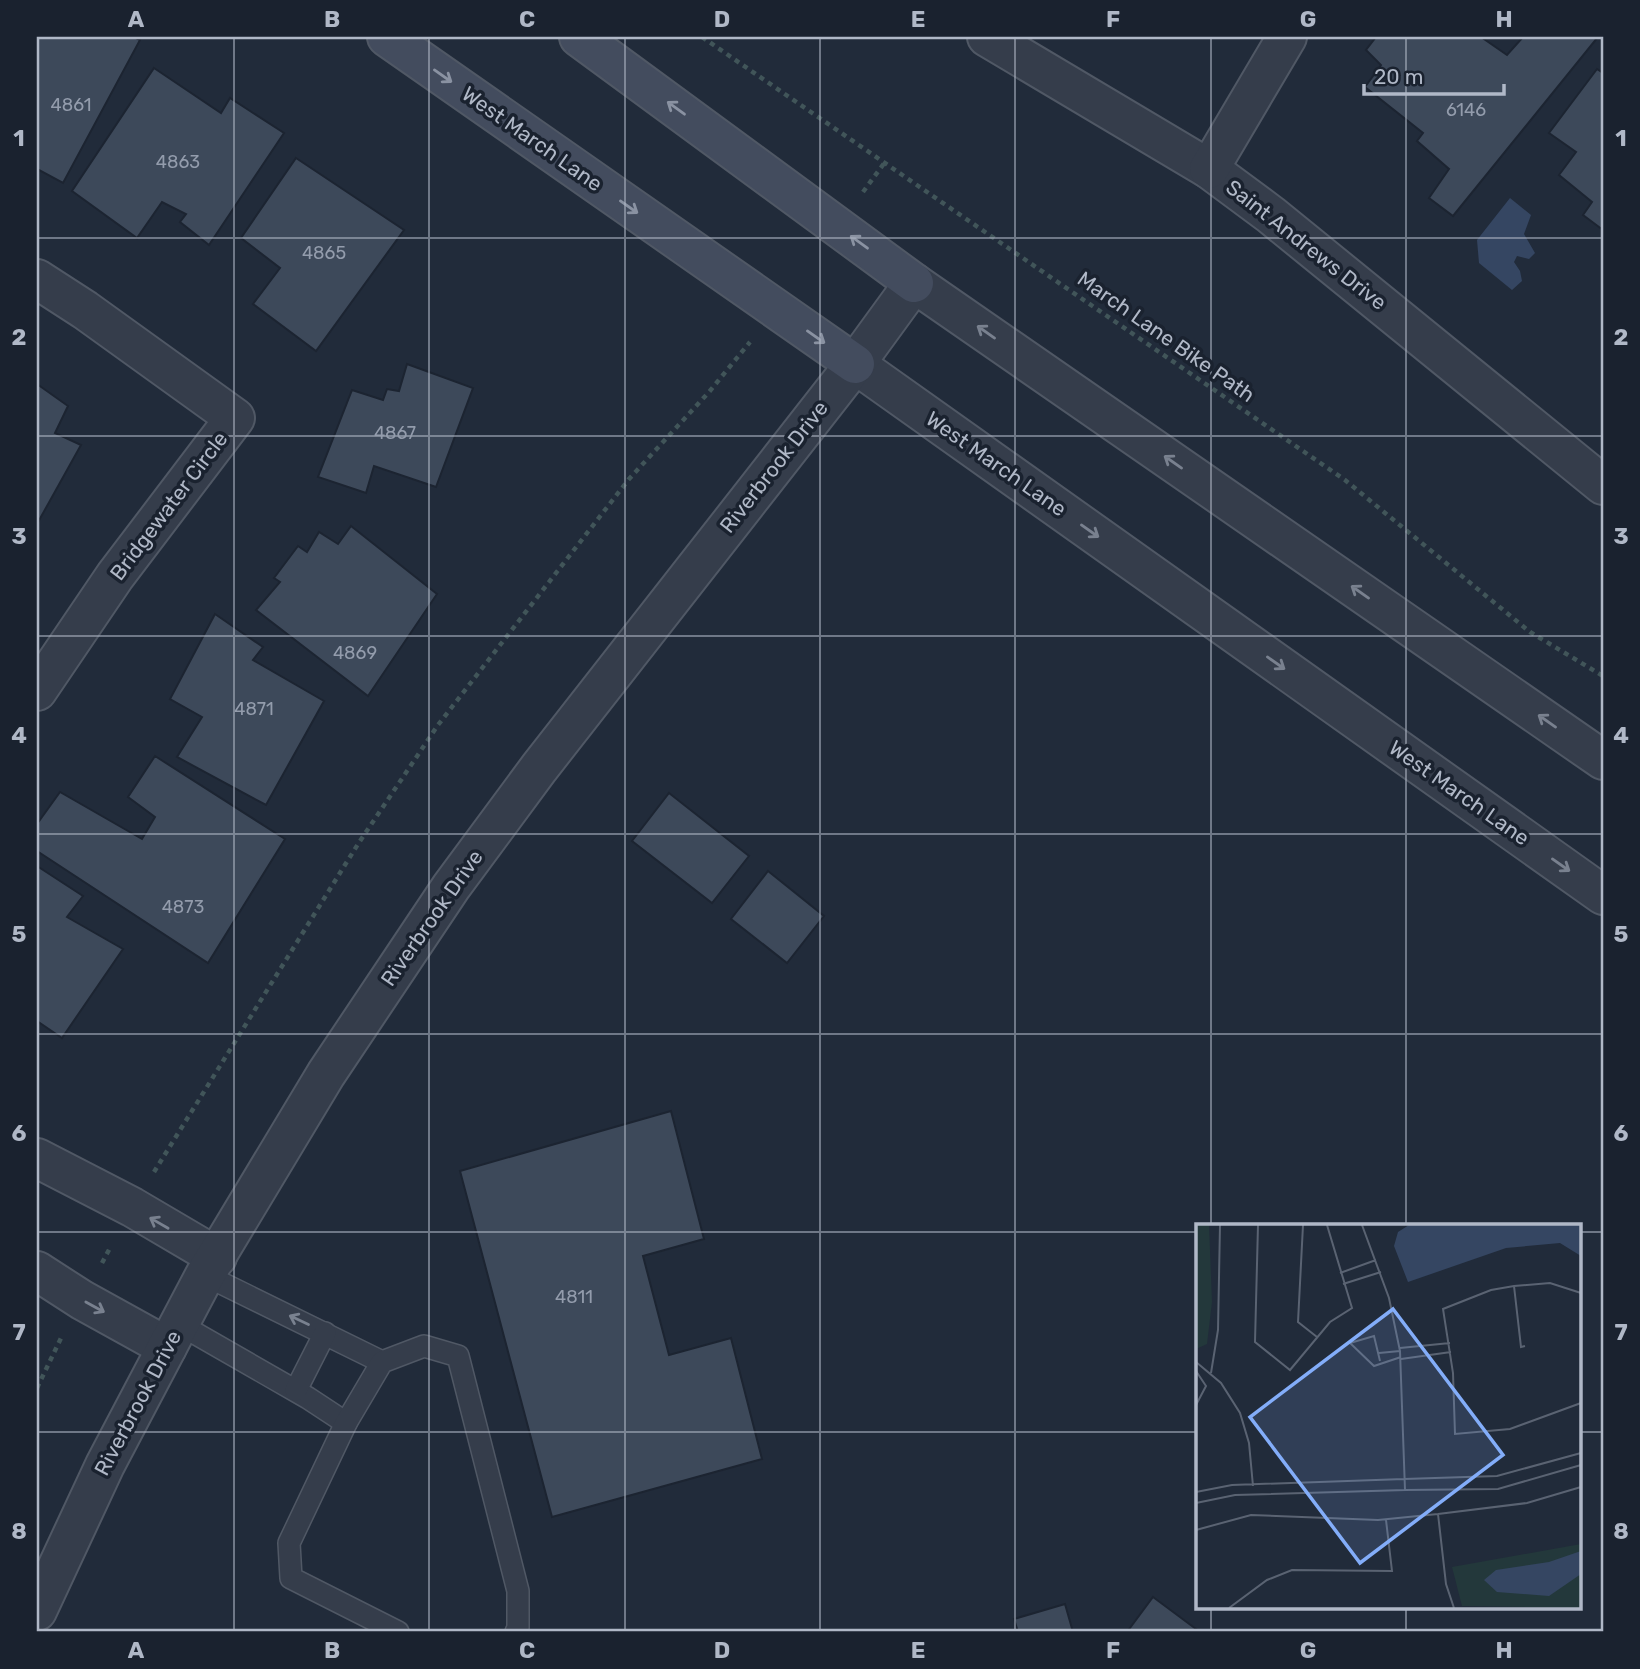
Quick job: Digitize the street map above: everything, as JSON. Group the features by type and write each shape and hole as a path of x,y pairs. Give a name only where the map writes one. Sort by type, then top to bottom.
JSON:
{"main road":[{"name":"West March Lane","path":"387,37 855,364"},
{"path":"579,37 914,283"}],"street":[{"name":"Saint Andrews Drive","path":"987,37 1209,169 1271,215 1603,485"},
{"path":"1209,169 1287,37"},
{"name":"Bridgewater Circle","path":"37,279 85,310 235,418 115,576 37,691"},
{"path":"914,283 1603,760"},
{"name":"Riverbrook Drive","path":"37,1611 105,1465 173,1336 211,1266 326,1074 451,887 539,768 855,364 914,283"},
{"name":"West March Lane","path":"855,364 1603,895"},
{"path":"37,1158 132,1207 211,1266"},
{"path":"37,1271 82,1300 173,1336"}],"lane":[{"path":"211,1266 325,1333 382,1362"},
{"path":"296,1390 325,1333"},
{"path":"173,1336 296,1390 346,1423"},
{"path":"398,1632 291,1578 289,1543 346,1423 382,1362 424,1346 457,1356 518,1591 516,1632"}],"path":[{"name":"March Lane Bike Path","path":"702,37 1345,480 1530,632 1603,676"},
{"path":"838,227 885,162"},
{"path":"37,1388 50,1357 132,1207 358,844 438,725 629,479 709,392 777,310"}],"water":[{"path":"1510,198 1531,215 1524,234 1535,253 1529,259 1517,256 1514,262 1522,281 1512,290 1479,263 1477,240"}],"building":[{"path":"37,37 134,37 140,40 63,183 37,169"},
{"path":"1376,37 1481,37 1507,55 1523,37 1598,37 1453,216 1429,198 1449,169 1417,141 1423,133 1365,87 1381,65 1366,50"},
{"path":"154,68 221,113 230,98 284,133 209,245 180,222 186,214 162,202 137,238 72,191"},
{"path":"1597,69 1603,73 1603,230 1583,215 1592,202 1559,175 1576,152 1549,133"},
{"path":"296,158 404,230 316,351 253,304 280,268 241,238"},
{"path":"407,364 473,388 436,487 374,466 366,493 318,477 352,390 383,400 387,389 399,391"},
{"path":"37,384 68,406 55,433 81,445 37,524"},
{"path":"351,526 437,594 368,696 256,610 280,582 274,578 298,546 307,552 319,532 338,544"},
{"path":"215,614 263,647 253,660 324,701 266,805 177,757 202,717 170,699"},
{"path":"155,756 285,839 208,963 37,851 37,824 60,792 142,839 155,817 128,797"},
{"path":"669,793 749,856 712,903 632,841"},
{"path":"37,866 83,896 67,917 123,949 62,1038 37,1021"},
{"path":"768,871 824,916 787,963 731,919"},
{"path":"671,1111 704,1239 643,1256 669,1355 731,1338 762,1459 552,1517 460,1171"},
{"path":"1153,1597 1200,1632 1127,1632"},
{"path":"1065,1604 1073,1632 1018,1632 1014,1619"}]}
